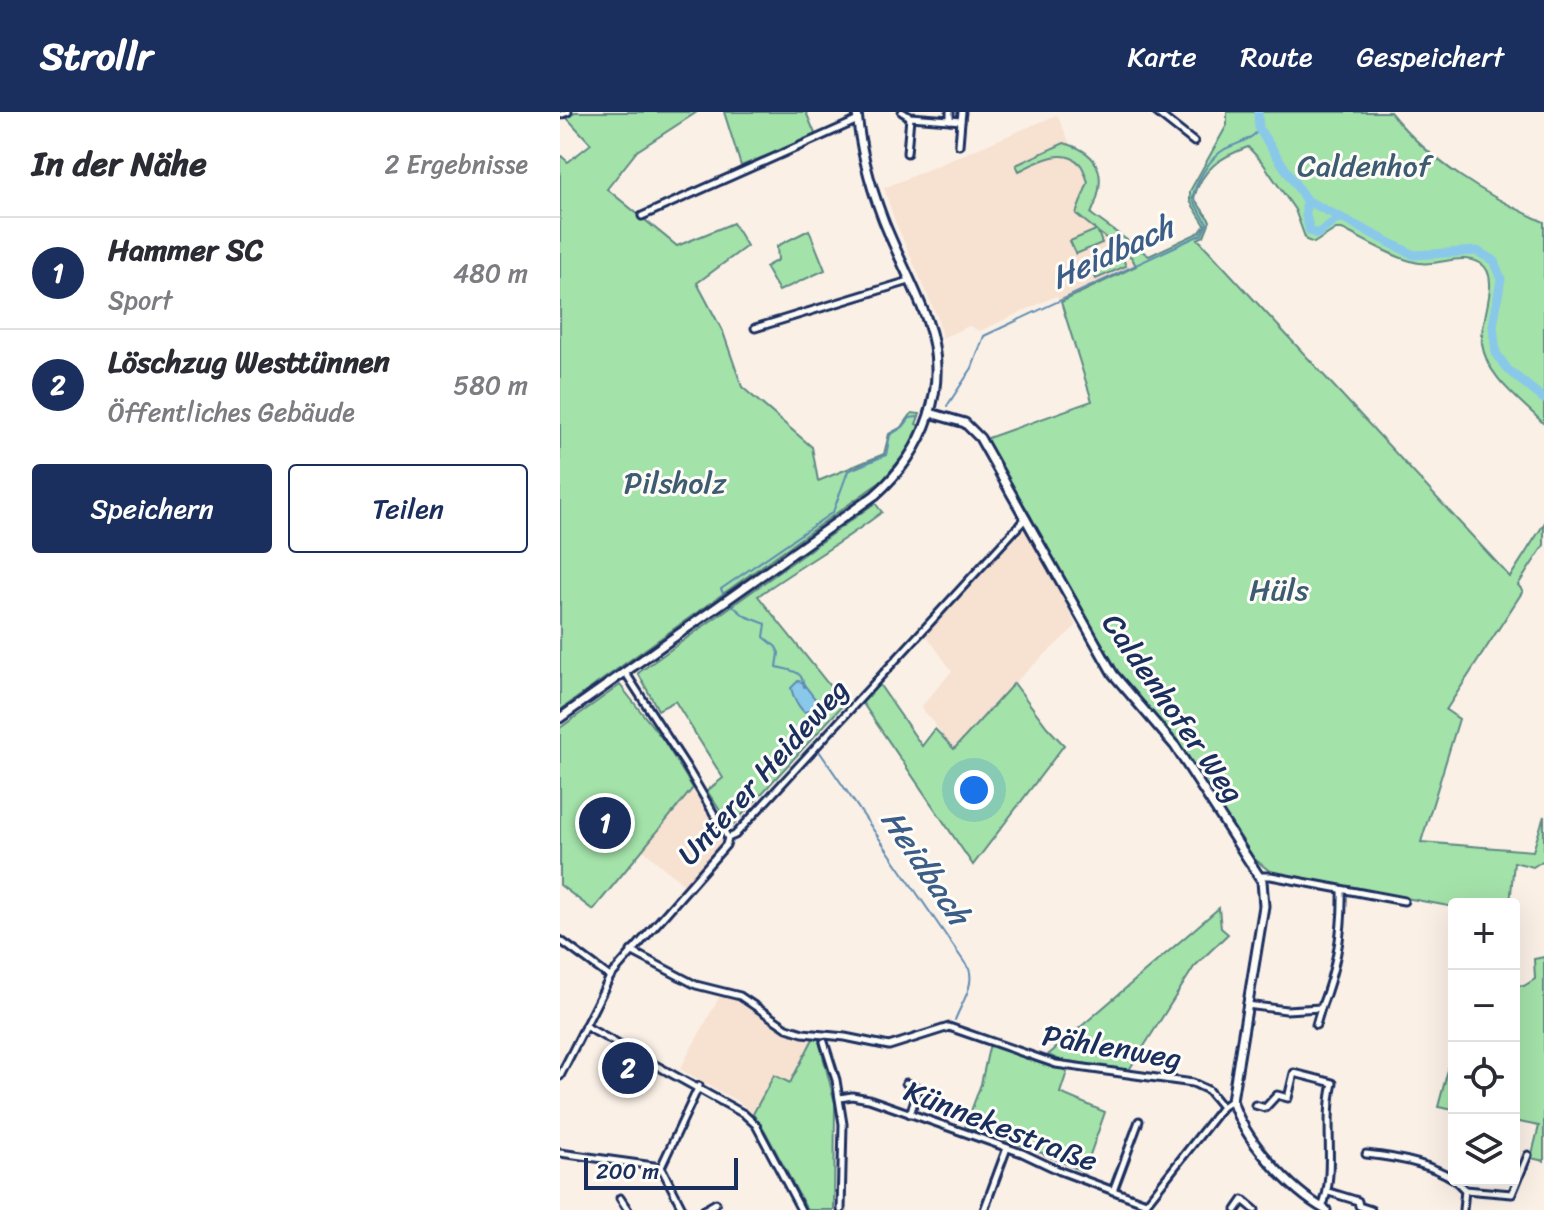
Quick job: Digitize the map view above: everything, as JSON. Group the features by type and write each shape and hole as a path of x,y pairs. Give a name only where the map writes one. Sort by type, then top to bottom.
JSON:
{"main road":[{"path":"560,718 890,482 918,445 930,413 936,379 934,346 927,320 877,202 858,116"},
{"name":"Caldenhofer Weg","path":"930,413 959,421 976,433 1113,674 1175,746 1260,876"},
{"path":"1260,876 1265,896 1232,1100 1240,1121 1261,1149 1299,1192 1324,1209"}],"street":[{"path":"560,115 568,112"},
{"path":"902,112 910,117 961,121"},
{"path":"950,112 950,120"},
{"path":"959,145 962,112"},
{"path":"1156,112 1194,142"},
{"path":"642,216 858,116"},
{"path":"907,153 910,117"},
{"path":"755,328 909,281"},
{"name":"Unterer Heideweg","path":"560,1076 610,977 631,951 726,845 728,838 735,835 1026,518"},
{"path":"625,672 728,838"},
{"path":"1260,876 1404,901"},
{"path":"1316,1025 1338,947 1343,915 1342,890"},
{"path":"560,940 610,977"},
{"name":"Pählenweg","path":"631,951 696,985 748,1000 795,1031 889,1046 949,1027 1056,1064 1193,1083 1208,1090 1222,1107"},
{"path":"1247,1005 1286,1010 1321,1008"},
{"path":"585,1026 736,1107 756,1125 801,1210"},
{"path":"824,1042 840,1098 843,1142 841,1210"},
{"path":"1255,1105 1265,1108 1277,1095 1288,1098 1294,1073 1333,1083 1327,1106 1329,1192 1324,1209"},
{"path":"906,1083 932,1093"},
{"path":"661,1167 699,1086"},
{"path":"910,1114 919,1088"},
{"name":"Künnekestraße","path":"840,1098 852,1096 869,1099 1007,1148 1146,1203"},
{"path":"1141,1210 1222,1107 1232,1100"},
{"path":"1113,1191 1139,1121"},
{"path":"984,1210 1007,1148"},
{"path":"560,1153 661,1167"},
{"path":"1366,1154 1409,1162 1448,1175"},
{"path":"1461,1186 1465,1190 1512,1194 1528,1155"},
{"path":"661,1167 683,1210"},
{"path":"1463,1210 1465,1190"},
{"path":"1329,1192 1358,1201 1359,1206 1371,1210"},
{"path":"620,1198 628,1210"},
{"path":"1236,1210 1243,1200 1255,1210"},
{"path":"704,1210 716,1203"}],"shaded area":[{"path":"1057,115 1076,157 1091,175 1080,217 1132,259 1136,267 1061,302 1056,296 980,331 969,326 942,338 938,319 895,221 884,188"},
{"path":"1023,528 1046,561 1076,626 1014,683 954,749 921,707 952,671 924,632"},
{"path":"693,788 725,841 685,886 642,849"},
{"path":"721,994 747,1002 785,1029 815,1035 790,1083 774,1075 753,1114 739,1102 680,1069"}],"green space":[{"name":"Pilsholz","path":"575,112 697,112 637,151 607,189 677,246 733,223 747,246 697,283 723,332 742,387 812,447 818,481 884,454 889,434 902,427 912,413 920,414 916,424 920,426 913,444 883,480 560,710 560,155 568,162 591,144 565,116"},
{"path":"724,112 806,112 816,136 741,166"},
{"name":"Hüls","path":"1227,112 1390,112 1423,147 1460,176 1544,222 1544,424 1506,388 1485,356 1482,335 1490,278 1487,269 1480,263 1464,259 1414,262 1342,229 1336,229 1314,243 1306,240 1295,210 1248,147 1229,155 1207,171 1194,198 1210,221 1204,236 1198,239 1510,577 1544,524 1544,545 1518,585 1523,591 1446,710 1459,719 1421,842 1533,851 1544,816 1544,860 1533,867 1514,862 1511,898 1448,898 1448,906 1272,873 1251,856 1172,740 1116,673 985,439 1092,401 1061,302 1136,266 1132,258 1098,232 1102,243 1076,254 1070,241 1096,230 1076,214 1088,182 1080,164 1066,156 1058,156 1019,171 1016,165 1064,143 1088,154 1095,162 1100,180 1091,214 1149,256 1200,232 1205,225 1190,201 1190,191 1227,125"},
{"path":"809,230 825,270 779,291 765,267 778,260 777,246"},
{"path":"1121,254 1126,266 1096,279 1091,267"},
{"path":"875,503 882,512 758,596 844,704 731,827 707,791 723,778 675,701 658,710 638,673"},
{"path":"1014,683 1064,745 973,865 862,702 879,684 922,746 935,729 954,749"},
{"path":"620,685 664,741 693,788 593,910 560,885 560,728"},
{"path":"1219,908 1221,928 1228,934 1194,967 1129,1070 1060,1060 1048,1055"},
{"path":"1544,957 1544,1161 1531,1158 1539,1126 1520,1122 1520,985 1535,979 1534,959"},
{"path":"815,1035 835,1103 834,1210 807,1210 753,1114 774,1075 790,1083"},
{"path":"990,1043 1068,1069 1060,1093 1105,1112 1084,1172 1028,1147 965,1127 981,1084"},
{"path":"1448,1070 1448,1109 1438,1107"}],"water":[{"path":"798,681 819,704 820,712 815,719 808,711 804,712 794,698 791,688"}],"waterway":[{"path":"1258,112 1259,129 1306,200 1414,255 1477,251 1494,261 1501,279 1493,326 1496,353 1508,370 1544,399"},
{"name":"Heidbach","path":"947,406 972,368 984,336 1202,234 1207,223 1192,199 1200,178 1219,153 1248,139 1259,129"},
{"path":"1306,200 1310,231 1317,234 1340,217"},
{"name":"Heidbach","path":"725,597 721,589 833,512 848,471 886,455 890,435 910,418 917,417"},
{"name":"Heidbach","path":"728,602 745,616 766,624 764,637 779,653 777,667 799,674 804,687"},
{"name":"Heidbach","path":"814,728 815,719"},
{"name":"Heidbach","path":"817,748 969,969 969,988 955,1020"}],"place":[{"name":"Hammer SC","path":"605,823"},
{"name":"Löschzug Westtünnen","path":"628,1068"}],"park label":[{"name":"Caldenhof","path":"1364,166"}]}
